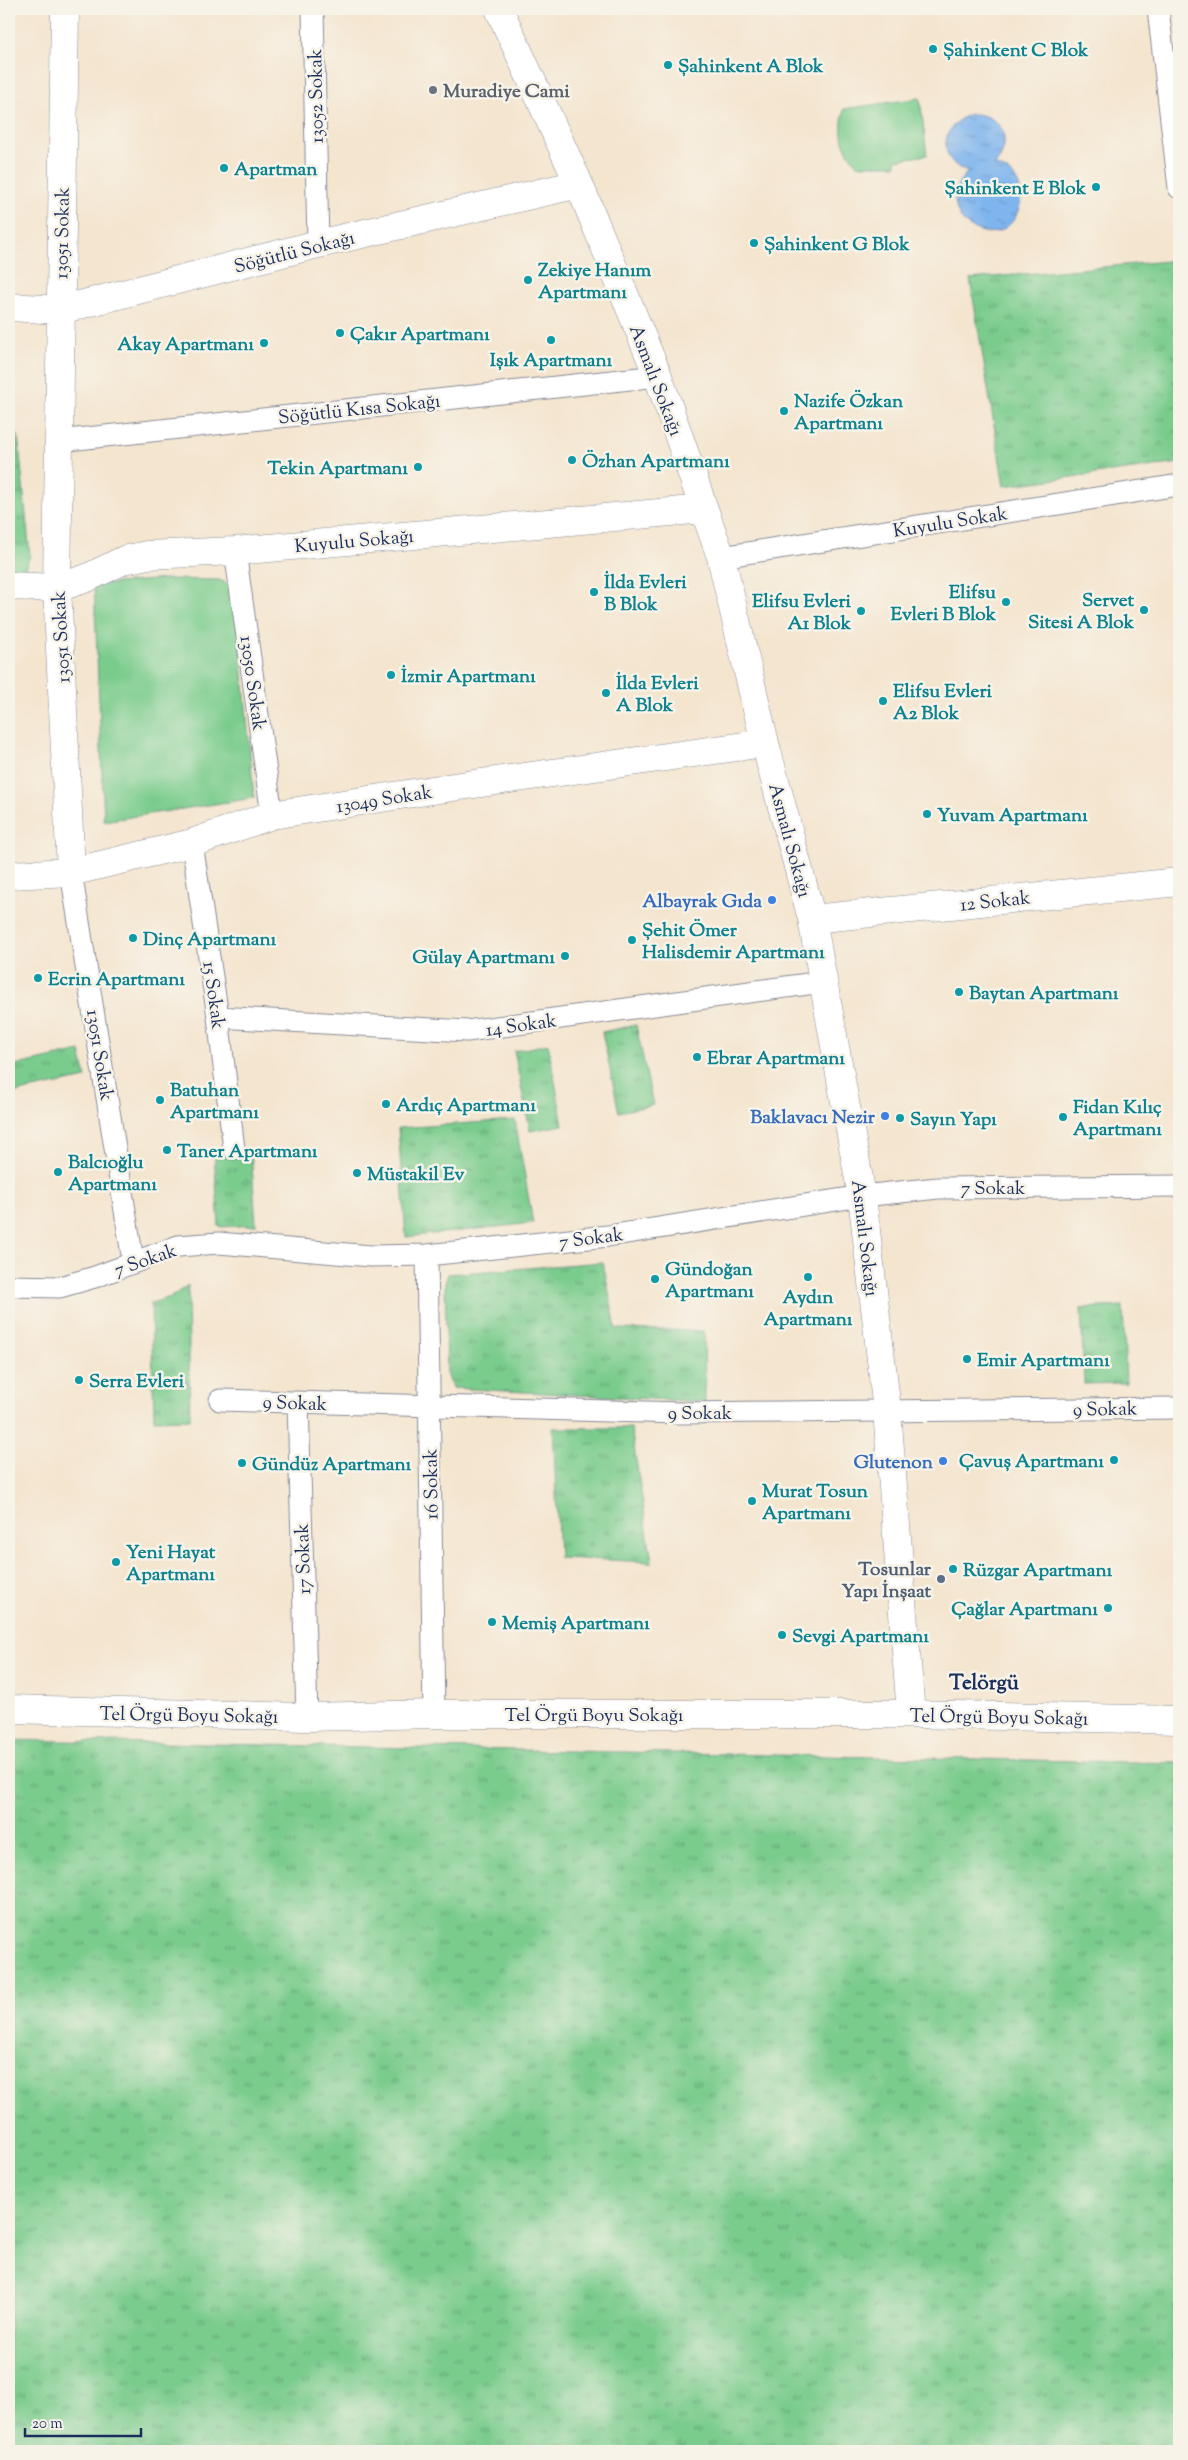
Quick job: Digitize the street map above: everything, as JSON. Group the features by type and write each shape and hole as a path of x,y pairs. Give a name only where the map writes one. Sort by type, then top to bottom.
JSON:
{"street":[{"name":"13051 Sokak","path":"65,9 57,588 71,872"},
{"name":"Asmalı Sokağı","path":"499,9 579,184 658,376 721,557 765,743 812,919 862,1196 887,1411 911,1714"},
{"name":"Söğütlü Sokağı","path":"9,307 60,310 318,244 579,184"},
{"name":"Kuyulu Sokağı","path":"9,586 57,588 87,578 132,558 147,555 235,551 704,509"},
{"name":"13049 Sokak","path":"9,875 71,872 192,843 272,816 449,787 765,743"},
{"name":"12 Sokak","path":"812,919 1179,882"},
{"name":"Tel Örgü Boyu Sokağı","path":"9,1709 307,1717 434,1714 911,1714 1179,1720"}],"lane":[{"name":"13052 Sokak","path":"313,9 318,244"},
{"path":"1158,9 1179,188"},
{"name":"Söğütlü Kısa Sokağı","path":"60,441 658,376"},
{"name":"Kuyulu Sokak","path":"721,557 1179,485"},
{"name":"13050 Sokak","path":"235,551 272,816"},
{"name":"15 Sokak","path":"192,843 218,1017 234,1148"},
{"name":"13051 Sokak","path":"71,872 133,1261"},
{"name":"14 Sokak","path":"218,1017 467,1031 822,982"},
{"name":"7 Sokak","path":"9,1286 60,1287 95,1277 133,1261 178,1246 219,1243 371,1256 427,1255 608,1236 862,1196 938,1188 1179,1186"},
{"name":"16 Sokak","path":"427,1255 434,1714"},
{"name":"9 Sokak","path":"220,1400 680,1413 1179,1408"},
{"name":"17 Sokak","path":"298,1402 307,1717"}],"green space":[{"path":"920,98 927,155 896,160 896,165 857,165 848,152 843,139 844,109"},
{"path":"1179,260 1179,463 1004,486 970,279"},
{"path":"9,434 18,435 30,556 23,573 9,575"},
{"path":"166,579 220,580 228,584 236,594 254,798 104,821 94,585"},
{"path":"636,1025 653,1105 619,1112 602,1032"},
{"path":"548,1044 563,1125 530,1131 514,1051"},
{"path":"80,1051 86,1078 9,1094 9,1067"},
{"path":"515,1120 533,1223 406,1237 398,1128"},
{"path":"251,1150 256,1225 219,1227 214,1152"},
{"path":"603,1262 616,1329 704,1331 705,1402 452,1388 447,1373 445,1283 448,1274"},
{"path":"188,1285 190,1419 154,1420 151,1303 171,1297"},
{"path":"1123,1306 1126,1383 1084,1384 1081,1308"},
{"path":"553,1428 631,1428 652,1562 559,1558"},
{"path":"9,1740 1179,1763 1179,2451 9,2451"}],"water":[{"path":"970,114 990,118 1002,131 1004,148 994,166 1009,172 1017,182 1021,195 1019,208 1013,220 1003,229 990,233 968,225 960,217 956,206 957,188 961,179 968,172 958,167 951,160 947,152 946,143 948,134 953,126 960,119"}],"place":[{"name":"Şahinkent C Blok","path":"933,49"},
{"name":"Şahinkent A Blok","path":"668,65"},
{"name":"Muradiye Cami","path":"433,90"},
{"name":"Apartman","path":"224,168"},
{"name":"Şahinkent E Blok","path":"1096,187"},
{"name":"Şahinkent G Blok","path":"754,243"},
{"name":"Zekiye Hanım Apartmanı","path":"528,280"},
{"name":"Çakır Apartmanı","path":"340,333"},
{"name":"Işık Apartmanı","path":"551,340"},
{"name":"Akay Apartmanı","path":"264,343"},
{"name":"Nazife Özkan Apartmanı","path":"784,411"},
{"name":"Özhan Apartmanı","path":"572,460"},
{"name":"Tekin Apartmanı","path":"418,467"},
{"name":"İlda Evleri B Blok","path":"594,592"},
{"name":"Elifsu Evleri B Blok","path":"1006,602"},
{"name":"Servet Sitesi A Blok","path":"1144,610"},
{"name":"Elifsu Evleri A1 Blok","path":"861,611"},
{"name":"İzmir Apartmanı","path":"391,675"},
{"name":"İlda Evleri A Blok","path":"606,693"},
{"name":"Elifsu Evleri A2 Blok","path":"883,701"},
{"name":"Yuvam Apartmanı","path":"927,814"},
{"name":"Albayrak Gıda","path":"772,900"},
{"name":"Dinç Apartmanı","path":"133,938"},
{"name":"Şehit Ömer Halisdemir Apartmanı","path":"632,940"},
{"name":"Gülay Apartmanı","path":"565,956"},
{"name":"Ecrin Apartmanı","path":"38,978"},
{"name":"Baytan Apartmanı","path":"959,992"},
{"name":"Ebrar Apartmanı","path":"697,1057"},
{"name":"Batuhan Apartmanı","path":"160,1100"},
{"name":"Ardıç Apartmanı","path":"386,1104"},
{"name":"Baklavacı Nezir","path":"885,1116"},
{"name":"Fidan Kılıç Apartmanı","path":"1063,1117"},
{"name":"Sayın Yapı","path":"900,1118"},
{"name":"Taner Apartmanı","path":"167,1150"},
{"name":"Balcıoğlu Apartmanı","path":"58,1172"},
{"name":"Müstakil Ev","path":"357,1173"},
{"name":"Aydın Apartmanı","path":"808,1277"},
{"name":"Gündoğan Apartmanı","path":"655,1279"},
{"name":"Emir Apartmanı","path":"967,1359"},
{"name":"Serra Evleri","path":"79,1380"},
{"name":"Çavuş Apartmanı","path":"1114,1460"},
{"name":"Glutenon","path":"943,1461"},
{"name":"Gündüz Apartmanı","path":"242,1463"},
{"name":"Murat Tosun Apartmanı","path":"752,1501"},
{"name":"Yeni Hayat Apartmanı","path":"116,1562"},
{"name":"Rüzgar Apartmanı","path":"953,1569"},
{"name":"Tosunlar Yapı İnşaat","path":"941,1579"},
{"name":"Çağlar Apartmanı","path":"1108,1608"},
{"name":"Memiş Apartmanı","path":"492,1622"},
{"name":"Sevgi Apartmanı","path":"782,1635"}],"district":[{"name":"Telörgü","path":"984,1682"}]}
